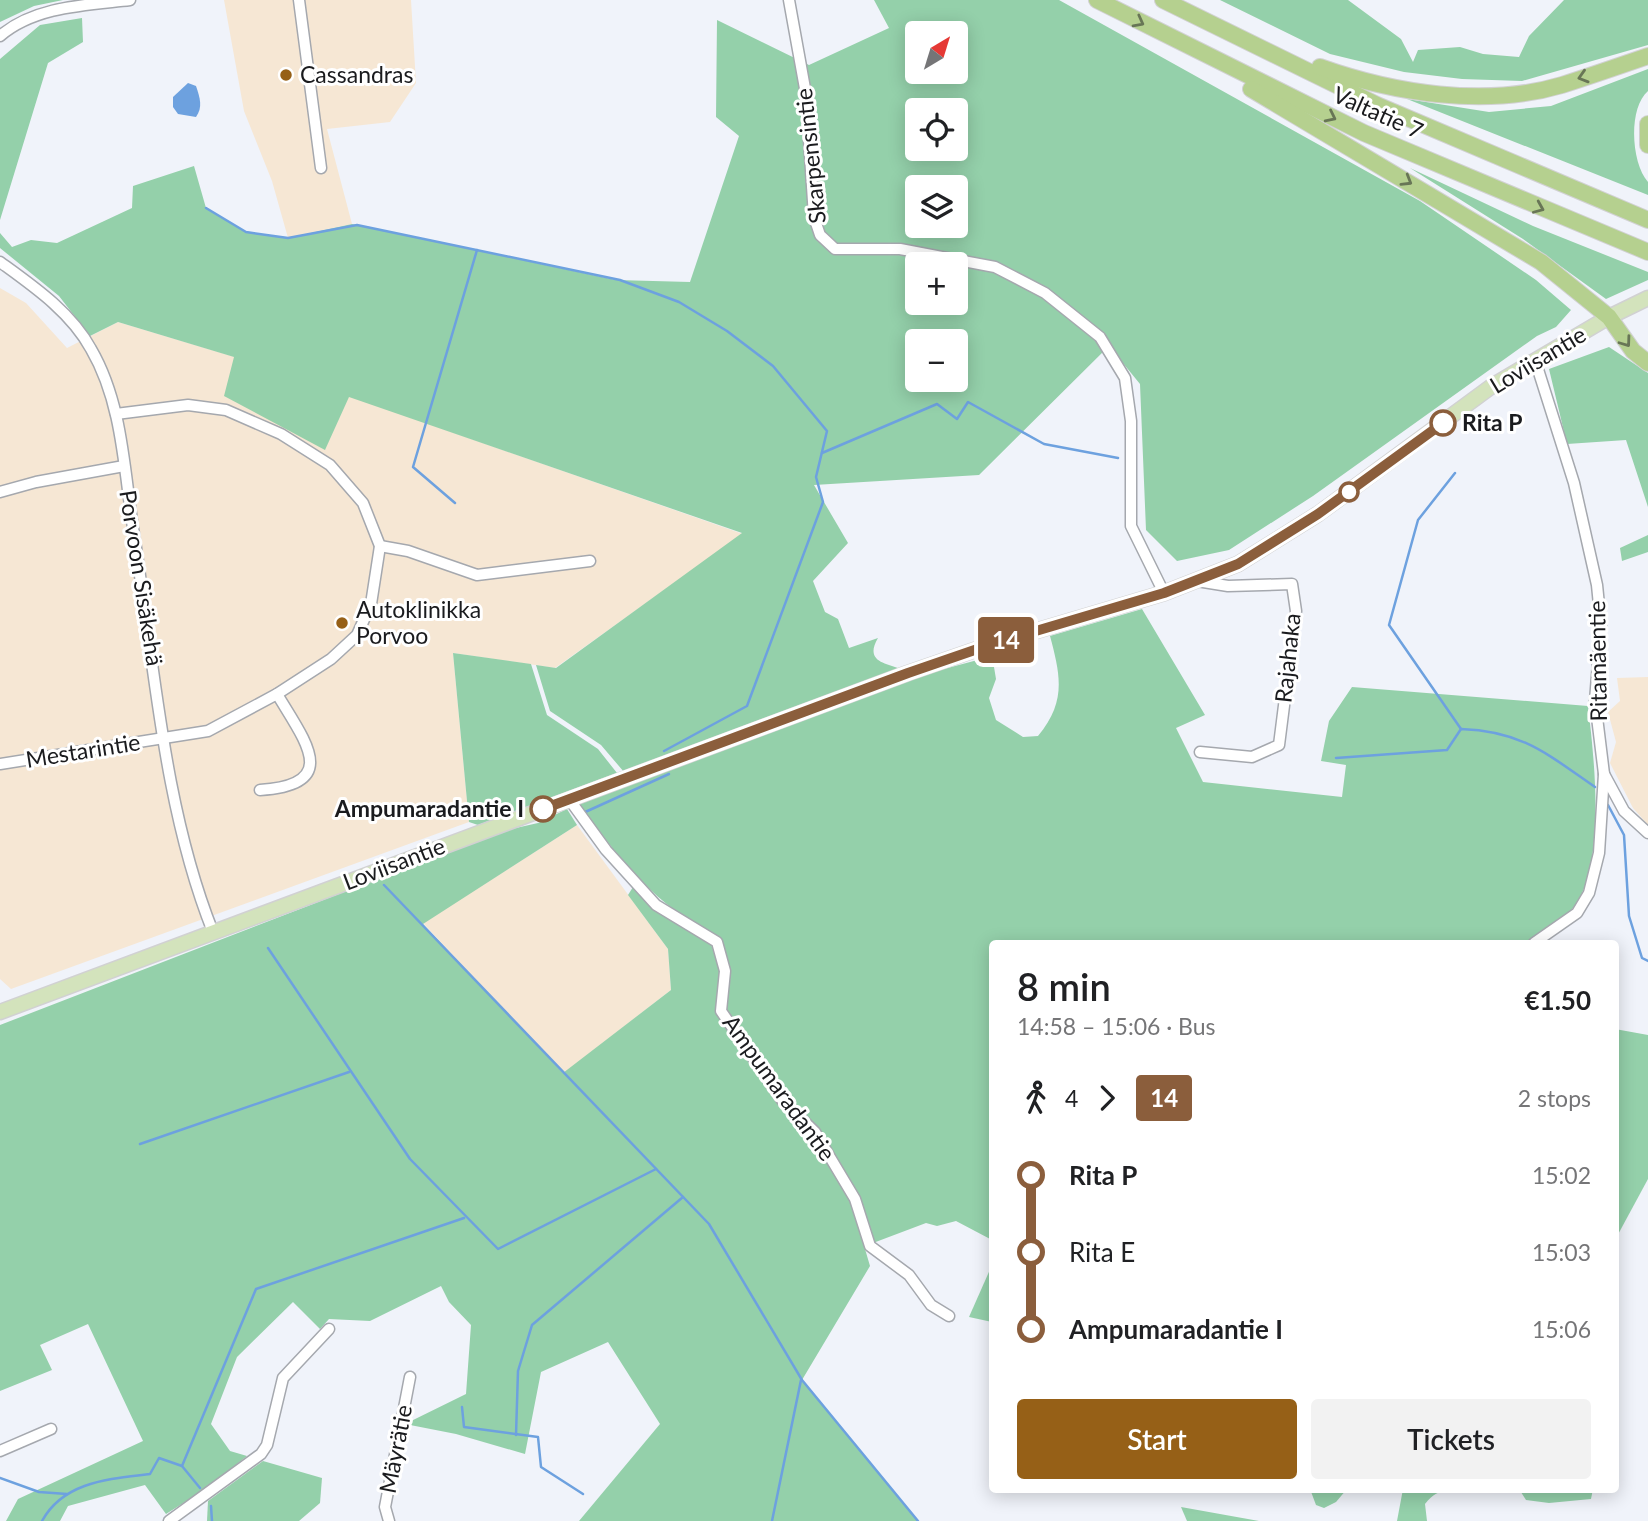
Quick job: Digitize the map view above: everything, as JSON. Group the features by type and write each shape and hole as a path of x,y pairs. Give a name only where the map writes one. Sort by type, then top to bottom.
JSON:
{"highway":[{"name":"Valtatie 7","path":"1097,0 1364,133 1648,252"},
{"name":"Valtatie 7","path":"1163,0 1377,105 1648,220"},
{"path":"1188,13 1338,74 1375,84 1458,94 1485,95 1560,85 1648,57"},
{"path":"1181,44 1220,73 1519,247 1558,274 1609,317 1633,351 1648,363"},
{"path":"1648,124 1648,145"}],"main road":[{"name":"Loviisantie","path":"0,1012 932,664 1164,593 1238,564 1318,514 1492,386 1609,317 1648,298"}],"street":[{"path":"0,36 19,23 42,14 130,0"},
{"path":"299,0 321,168"},
{"name":"Skarpensintie","path":"789,0 806,94 814,217 820,235 829,245 842,251 900,249 995,267 1045,293 1100,337 1125,378 1131,421 1131,526 1164,593"},
{"name":"Porvoon Sisäkehä","path":"0,262 58,308 79,331 99,364 116,414 165,738 185,851 213,932"},
{"name":"Ritamäentie","path":"1535,360 1574,484 1597,585 1601,625 1595,701 1604,774 1599,853 1589,893 1577,913 1538,940"},
{"path":"116,414 188,405 210,407 246,416 313,453 343,476 363,503 380,546 408,551 466,573 489,576 590,561"},
{"path":"0,492 36,482 124,466"},
{"name":"Mestarintie","path":"0,764 208,731 277,694 331,659 357,635 371,604 380,546"},
{"name":"Rajahaka","path":"1197,581 1228,586 1292,584 1296,611 1279,745 1252,757 1200,752"},
{"path":"260,790 296,785 307,776 310,767 307,748 277,694"},
{"path":"1604,774 1624,811 1648,834"},
{"name":"Ampumaradantie","path":"569,799 606,850 656,905 717,942 725,971 721,1011 782,1100 815,1132 855,1199 870,1247 909,1275 931,1305 949,1316"},
{"path":"169,1521 261,1454 267,1445 283,1378 329,1329"},
{"name":"Mäyrätie","path":"389,1521 385,1507 410,1377"},
{"path":"0,1451 51,1429"}],"shaded area":[{"path":"224,0 411,0 416,83 390,122 327,129 352,224 288,238 272,181 244,111"},
{"path":"0,288 26,303 67,348 118,322 235,357 325,449 349,396 743,534 555,668 453,653 469,822 11,989 0,979"},
{"path":"1648,677 1648,825 1633,808 1610,763 1616,742 1608,712 1620,701 1617,678"},
{"path":"577,825 668,949 671,990 563,1074 423,923"}],"green space":[{"path":"0,0 63,0 34,6 0,22"},
{"path":"874,0 1059,0 1420,201 1536,280 1571,310 1556,327 1537,336 1313,496 1229,550 1177,561 1146,530 1140,384 1109,346 979,475 814,485 848,543 813,581 825,612 838,619 849,648 878,638 874,646 875,657 900,669 624,772 601,745 550,711 536,665 556,668 742,533 349,397 325,450 224,396 234,357 118,322 90,336 59,296 0,248 0,233 12,247 31,240 57,243 132,208 133,186 194,166 206,208 246,232 288,238 352,224 616,280 690,282 739,136 716,117 717,20 809,65 889,28"},
{"path":"1220,0 1348,0 1401,39 1413,62 1418,50 1460,47 1483,54 1519,57 1529,36 1564,0 1648,0 1648,45 1522,81 1462,79 1404,72 1330,54"},
{"path":"82,18 83,42 48,63 0,220 0,59 40,25"},
{"path":"1648,69 1648,91 1637,110 1634,136 1638,162 1648,182 1648,195 1407,99 1489,112 1551,106"},
{"path":"1410,168 1533,226 1648,272 1648,280 1606,299 1523,239"},
{"path":"1609,347 1648,373 1648,507 1626,440 1567,444 1549,369"},
{"path":"1648,535 1648,552 1622,561 1620,548"},
{"path":"1142,609 1205,715 1176,728 1203,782 1342,797 1346,765 1321,761 1329,721 1352,687 1588,706 1596,810 1591,866 1584,889 1573,908 1557,923 1529,940 989,940 989,1238 956,1221 937,1226 926,1223 873,1243 859,1197 783,1095 726,1009 730,970 721,938 676,911 658,896 625,863 578,804 929,673 985,658 993,661 996,679 989,698 996,720 1023,737 1038,736 1053,712 1059,689 1057,664 1050,636"},
{"path":"453,653 531,664 547,715 598,749 617,773 478,825 469,822"},
{"path":"567,809 577,825 423,924 563,1073 671,990 668,949 628,895 633,887 655,911 711,944 720,971 717,1011 752,1068 779,1103 810,1134 850,1198 870,1266 802,1380 918,1521 579,1521 660,1424 608,1342 541,1372 525,1454 456,1434 405,1424 466,1394 471,1325 449,1302 441,1286 370,1321 329,1319 320,1329 293,1302 237,1357 211,1424 230,1451 247,1456 207,1488 166,1514 145,1485 68,1506 60,1521 6,1521 18,1499 143,1441 88,1324 40,1345 52,1370 0,1391 0,1025 502,831 538,823"},
{"path":"1619,1030 1648,1035 1648,1179 1619,1233"},
{"path":"989,1272 989,1321 969,1317"},
{"path":"263,1461 322,1478 320,1503 299,1521 207,1521 208,1501"},
{"path":"1312,1493 1344,1493 1336,1502 1324,1508 1316,1505"},
{"path":"1402,1493 1439,1493 1425,1504 1427,1521 1397,1521"},
{"path":"1522,1493 1592,1493 1591,1499 1549,1503 1526,1500"},
{"path":"1181,1507 1259,1521 1187,1521"}],"water":[{"path":"188,83 196,86 200,98 200,110 196,117 178,114 173,107 173,97"}],"waterway":[{"path":"206,208 246,232 288,238 357,225 620,280 679,302 727,331 773,366 827,431 816,477 823,502 747,706 664,751"},
{"path":"455,503 413,467 477,250"},
{"path":"822,453 937,404 957,419 968,402 1044,444 1118,458"},
{"path":"1455,473 1418,520 1389,625 1461,729"},
{"path":"1336,758 1447,750 1461,729 1482,731 1501,734 1533,746 1595,787"},
{"path":"583,813 669,774"},
{"path":"1608,805 1624,835 1629,916 1642,958 1648,961"},
{"path":"384,885 709,1224 802,1380 918,1521"},
{"path":"268,948 410,1159 498,1249 656,1169"},
{"path":"140,1144 349,1072"},
{"path":"516,1435 518,1371 532,1325 683,1197"},
{"path":"182,1466 256,1289 464,1218"},
{"path":"772,1521 801,1380"},
{"path":"462,1407 464,1427 538,1437 541,1467 583,1494"},
{"path":"42,1521 51,1508 75,1490 89,1484 150,1474 159,1458 182,1466 200,1488"},
{"path":"0,1478 39,1492 67,1494"},
{"path":"211,1506 212,1521"}],"bus line":[{"name":"14","path":"543,809 908,673 992,644 1164,593 1238,564 1318,514 1443,423"}],"place":[{"name":"Cassandras","path":"286,75"},
{"name":"Rita P","path":"1443,423"},
{"name":"Autoklinikka Porvoo","path":"342,623"},
{"name":"Ampumaradantie I","path":"543,809"}]}
